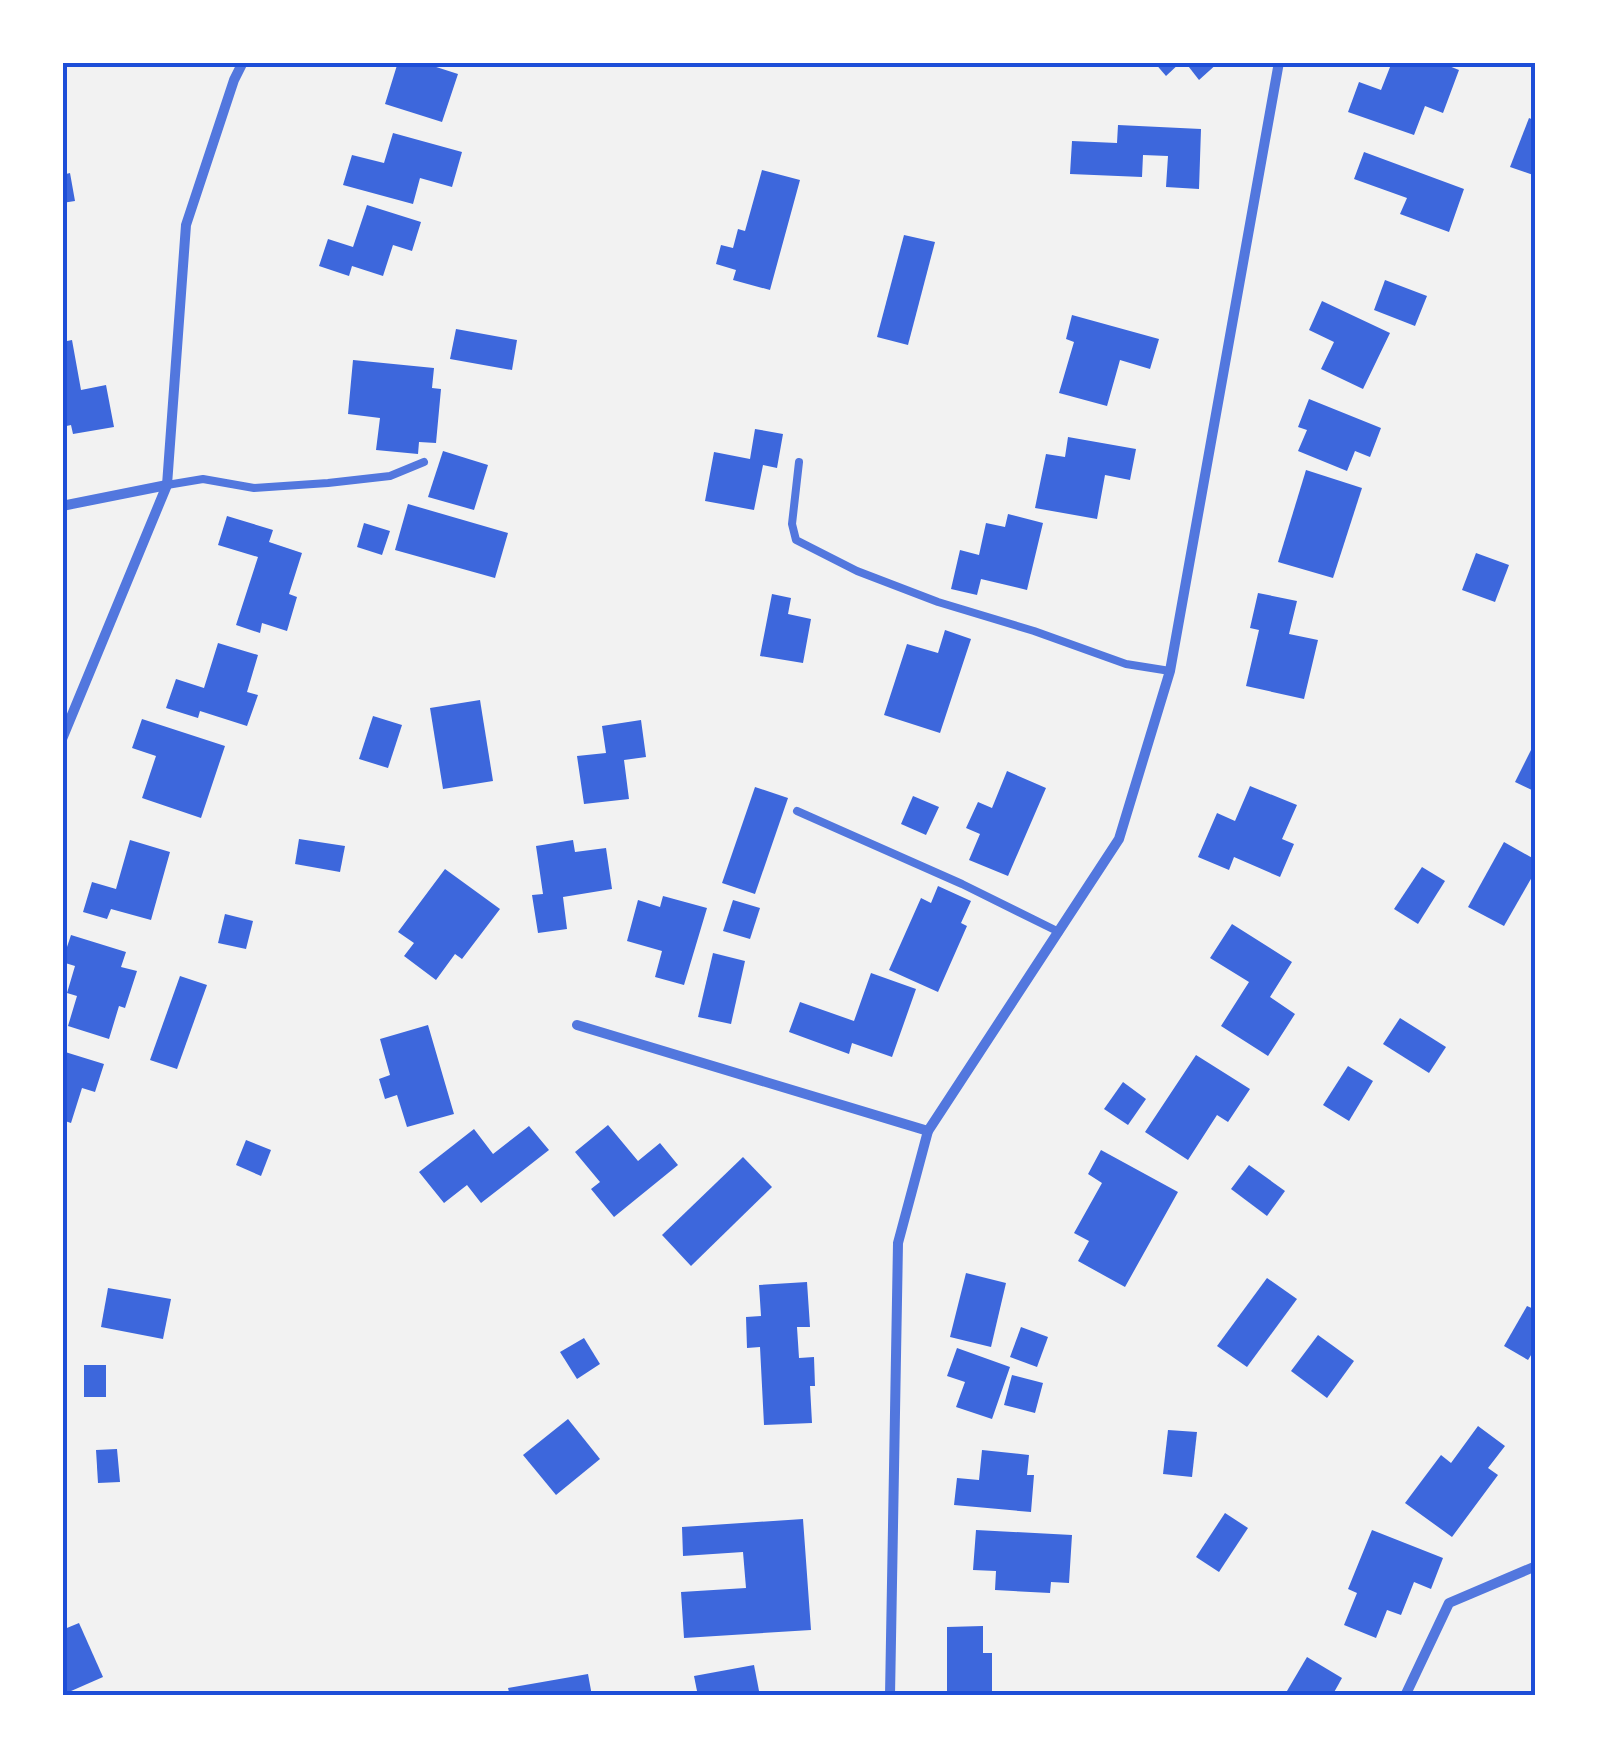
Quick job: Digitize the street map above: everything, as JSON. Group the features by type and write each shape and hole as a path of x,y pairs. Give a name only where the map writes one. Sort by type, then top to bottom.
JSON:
{"street":[{"path":"62,738 167,485 186,225 243,62"},
{"path":"890,1696 898,1243 928,1132 1119,839 1170,670 1280,62"},
{"path":"62,506 167,485"},
{"path":"577,1025 928,1132"},
{"path":"1405,1696 1449,1602 1536,1566"}],"lane":[{"path":"167,485 203,478 254,488 328,483 390,476 424,462"},
{"path":"799,462 792,524 796,540 857,572 938,602 1126,664 1170,670"},
{"path":"797,811 962,884 1058,932"}],"building":[{"path":"398,62 431,62 430,65 458,74 442,122 385,104"},
{"path":"1154,62 1181,62 1166,76"},
{"path":"1185,62 1219,62 1199,80"},
{"path":"1392,62 1439,62 1459,70 1443,113 1425,106 1414,135 1348,112 1359,82 1381,90"},
{"path":"1529,118 1536,121 1536,176 1510,167"},
{"path":"1118,125 1201,129 1199,189 1166,187 1168,156 1143,155 1142,177 1070,174 1072,141 1117,143"},
{"path":"393,133 462,152 452,187 420,178 413,204 343,185 352,155 384,163"},
{"path":"1364,152 1464,189 1449,232 1400,214 1407,198 1354,179"},
{"path":"62,167 66,174 70,173 75,201 62,203"},
{"path":"762,170 800,180 770,290 733,280 736,270 716,264 721,245 733,248 738,229 745,231"},
{"path":"367,205 421,222 412,251 393,245 383,276 352,266 349,276 319,266 328,239 353,247"},
{"path":"904,235 935,242 908,345 877,337"},
{"path":"1385,280 1427,296 1415,326 1374,310"},
{"path":"1322,301 1390,333 1363,389 1321,369 1334,342 1309,330"},
{"path":"1072,315 1159,339 1150,369 1120,360 1107,406 1059,393 1074,342 1066,339"},
{"path":"456,329 517,340 512,370 450,359"},
{"path":"72,340 81,390 106,385 114,427 73,434 71,425 62,427 62,342"},
{"path":"353,360 434,368 432,388 441,389 436,443 419,442 418,454 376,450 380,418 348,414"},
{"path":"1309,399 1381,428 1370,457 1355,451 1347,471 1298,451 1307,430 1298,427"},
{"path":"755,429 783,434 777,468 763,465 754,510 705,501 714,452 750,459"},
{"path":"1068,437 1136,449 1130,480 1105,475 1097,519 1035,508 1046,454 1065,457"},
{"path":"443,451 488,465 474,510 428,497"},
{"path":"1306,470 1362,488 1333,578 1278,562"},
{"path":"408,504 508,533 495,578 395,550"},
{"path":"1008,514 1043,523 1027,590 981,579 977,595 951,589 960,550 979,555 986,523 1005,527"},
{"path":"227,516 273,530 269,542 302,553 289,594 297,597 287,631 262,623 260,633 236,625 258,557 218,545"},
{"path":"364,523 390,531 382,555 357,547"},
{"path":"1476,553 1509,565 1495,602 1462,590"},
{"path":"1258,593 1297,601 1289,634 1318,640 1304,699 1246,686 1259,630 1250,628"},
{"path":"772,594 791,598 788,614 811,619 803,663 760,656"},
{"path":"945,630 971,639 940,733 884,715 907,644 938,653"},
{"path":"218,643 258,655 247,692 258,695 247,726 200,711 198,718 166,708 176,679 204,688"},
{"path":"480,700 493,781 443,789 430,708"},
{"path":"373,716 402,725 388,768 359,759"},
{"path":"142,719 225,746 201,818 142,798 156,756 132,748"},
{"path":"641,720 646,757 624,760 629,799 584,804 577,756 606,753 602,726"},
{"path":"1536,740 1536,792 1515,782"},
{"path":"1007,771 1046,788 1008,876 969,860 980,834 966,828 978,802 992,808"},
{"path":"1250,786 1297,805 1282,839 1294,844 1280,877 1234,857 1229,870 1198,857 1217,813 1235,821"},
{"path":"755,787 788,798 755,894 722,883"},
{"path":"913,796 939,807 926,835 901,824"},
{"path":"299,839 345,846 340,872 295,864"},
{"path":"130,840 170,852 151,920 111,909 107,919 83,912 92,882 116,889"},
{"path":"573,840 575,852 606,848 612,889 563,897 567,929 538,933 532,895 543,894 536,846"},
{"path":"1504,842 1536,860 1536,870 1504,926 1468,907"},
{"path":"1422,867 1445,881 1418,924 1394,909"},
{"path":"445,869 500,909 462,959 455,954 436,980 404,956 414,943 398,932"},
{"path":"938,886 971,901 961,923 967,926 938,992 889,970 921,898 931,903"},
{"path":"663,896 707,908 684,985 655,977 662,951 627,941 638,900 660,907"},
{"path":"733,900 760,908 750,939 723,931"},
{"path":"225,914 253,921 246,949 218,943"},
{"path":"1232,924 1292,962 1270,997 1295,1014 1268,1056 1221,1026 1249,982 1210,958"},
{"path":"71,935 126,952 121,967 137,971 125,1008 119,1006 109,1039 68,1026 77,996 67,993 75,966 62,962"},
{"path":"713,953 745,961 731,1024 698,1017"},
{"path":"871,973 916,989 892,1057 852,1043 849,1054 789,1032 800,1002 854,1021"},
{"path":"180,976 207,985 177,1069 150,1060"},
{"path":"1400,1018 1446,1047 1429,1073 1383,1044"},
{"path":"428,1025 454,1114 407,1127 397,1095 385,1099 379,1079 390,1075 380,1039"},
{"path":"62,1051 104,1064 95,1092 82,1088 71,1123 62,1120"},
{"path":"1196,1055 1250,1089 1228,1122 1217,1115 1188,1160 1145,1132"},
{"path":"1348,1066 1373,1081 1349,1121 1323,1105"},
{"path":"1123,1082 1146,1099 1128,1125 1104,1109"},
{"path":"608,1125 638,1161 660,1143 678,1165 614,1217 591,1189 600,1182 575,1152"},
{"path":"529,1126 549,1150 481,1203 467,1185 444,1203 419,1172 474,1129 493,1154"},
{"path":"246,1140 271,1150 261,1176 236,1165"},
{"path":"1101,1150 1178,1192 1125,1287 1078,1261 1089,1241 1074,1233 1102,1183 1088,1174"},
{"path":"743,1157 772,1187 691,1266 662,1235"},
{"path":"1249,1165 1285,1191 1267,1216 1231,1189"},
{"path":"966,1273 1006,1283 991,1347 950,1337"},
{"path":"1267,1278 1297,1299 1247,1367 1217,1346"},
{"path":"807,1282 810,1327 797,1327 799,1358 814,1357 815,1386 810,1386 812,1423 764,1425 760,1347 747,1348 746,1317 761,1316 759,1285"},
{"path":"108,1288 171,1299 163,1339 101,1327"},
{"path":"1527,1306 1536,1310 1536,1347 1528,1360 1504,1346"},
{"path":"1021,1327 1048,1337 1037,1367 1010,1357"},
{"path":"1318,1335 1354,1361 1327,1398 1291,1371"},
{"path":"584,1338 600,1364 577,1379 560,1352"},
{"path":"957,1348 1010,1367 992,1419 956,1407 965,1382 947,1376"},
{"path":"84,1365 106,1365 106,1397 84,1397"},
{"path":"1012,1375 1043,1383 1035,1413 1004,1405"},
{"path":"568,1419 600,1459 556,1495 523,1455"},
{"path":"1478,1426 1505,1446 1488,1468 1498,1475 1452,1537 1405,1503 1441,1455 1451,1463"},
{"path":"1168,1430 1197,1432 1192,1477 1163,1474"},
{"path":"117,1449 120,1482 98,1483 96,1450"},
{"path":"982,1450 1029,1455 1027,1475 1034,1475 1031,1512 954,1505 957,1478 979,1480"},
{"path":"1225,1513 1248,1528 1219,1572 1196,1557"},
{"path":"803,1519 811,1630 684,1638 681,1592 746,1588 743,1552 683,1556 682,1527"},
{"path":"976,1530 1072,1535 1069,1583 1051,1582 1050,1593 995,1590 996,1571 973,1570"},
{"path":"1372,1530 1443,1558 1431,1589 1414,1582 1401,1615 1387,1610 1376,1638 1344,1625 1357,1593 1348,1589"},
{"path":"79,1623 103,1677 62,1695 62,1630"},
{"path":"983,1626 983,1653 992,1653 992,1696 947,1696 947,1627"},
{"path":"1307,1657 1342,1678 1332,1696 1284,1696"},
{"path":"754,1665 760,1696 698,1696 694,1676"},
{"path":"588,1674 592,1696 510,1696 508,1688"}]}
